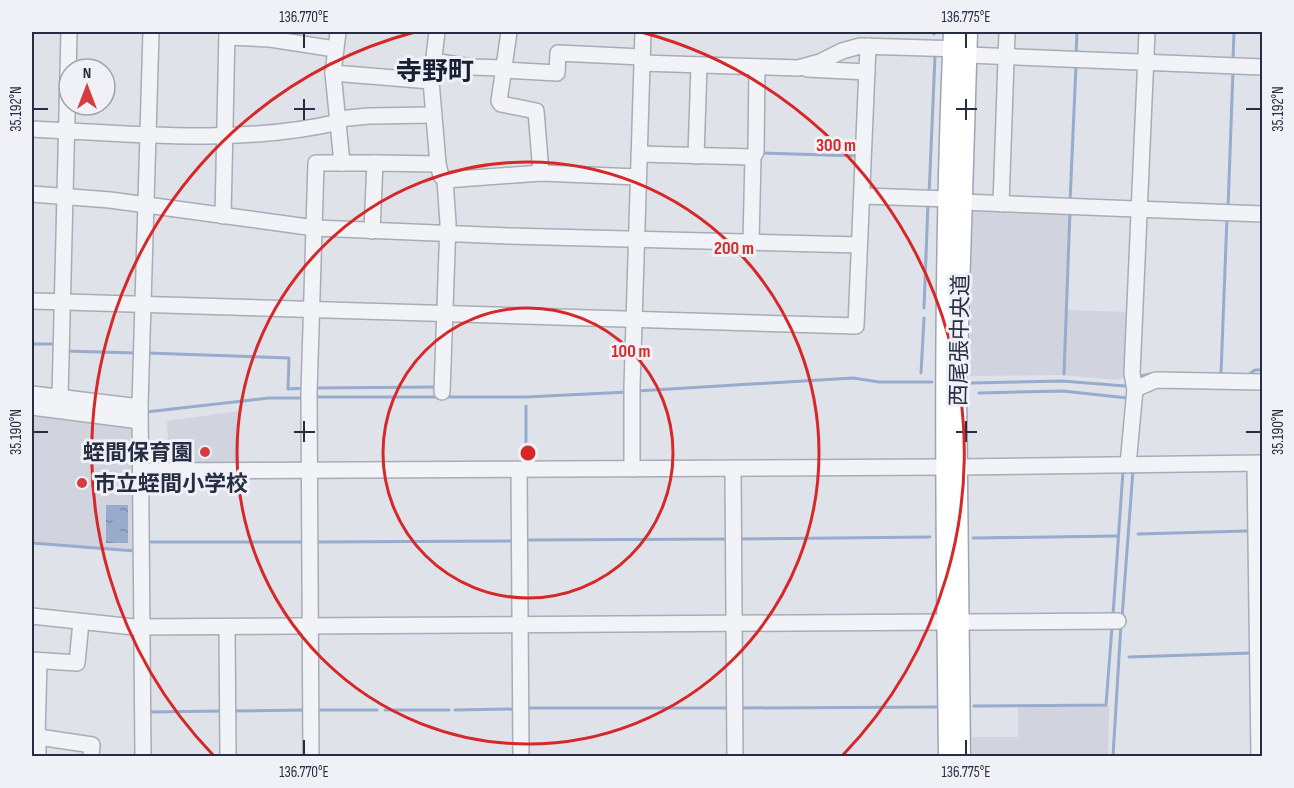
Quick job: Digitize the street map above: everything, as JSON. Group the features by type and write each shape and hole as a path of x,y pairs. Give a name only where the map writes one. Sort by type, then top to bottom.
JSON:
{"main road":[{"name":"西尾張中央道","path":"961,756 953,622 951,467 957,389 955,201 962,43"},
{"name":"西尾張中央道","path":"948,756 953,622"}],"street":[{"path":"60,398 69,32"},
{"path":"143,756 140,414 151,32"},
{"path":"338,32 333,73 342,164"},
{"path":"437,32 431,81 438,164 441,176 445,180 448,234 442,392"},
{"path":"505,32 504,69 499,101 501,104 536,111 541,173"},
{"path":"632,469 633,319 643,32"},
{"path":"1001,204 1007,32"},
{"path":"1128,465 1135,389 1132,374 1147,32"},
{"path":"223,216 227,34 335,49"},
{"path":"798,68 820,62 863,41 962,43 1006,57 1263,67"},
{"path":"32,302 856,326 867,72 863,41"},
{"path":"433,61 471,67 557,73 558,53 699,65 867,72"},
{"path":"696,156 699,65"},
{"path":"751,242 753,157 756,152 757,67"},
{"path":"333,73 431,81"},
{"path":"32,129 148,134 274,134 369,116 433,115"},
{"path":"639,154 753,157"},
{"path":"311,756 310,399 316,164 438,164"},
{"path":"372,231 375,164"},
{"path":"445,180 541,173 638,177"},
{"path":"32,194 110,200 315,228 448,234 859,245"},
{"path":"863,196 1263,214"},
{"path":"1135,389 1156,380 1263,382"},
{"path":"32,394 140,414"},
{"path":"32,407 140,414"},
{"path":"141,471 1259,464 1259,756"},
{"path":"733,469 735,756"},
{"path":"519,470 521,756"},
{"path":"32,616 142,627 1118,621"},
{"path":"38,756 35,661 77,663 81,622"},
{"path":"227,627 228,756"},
{"path":"36,737 92,745 91,756"}],"shaded area":[{"path":"973,206 1069,208 1065,310 1132,312 1130,375 1117,380 1061,375 969,376"},
{"name":"蛭間保育園","path":"239,411 240,468 169,468 167,421"},
{"name":"市立蛭間小学校","path":"32,412 133,425 133,550 32,542"},
{"path":"1018,706 1109,706 1108,756 972,756 972,737 1018,737"}],"water":[{"path":"106,505 128,505 128,543 106,543"}],"waterway":[{"path":"913,32 926,32"},
{"path":"1076,54 1077,32"},
{"path":"1233,60 1234,32"},
{"path":"929,195 935,56"},
{"path":"1070,202 1076,65"},
{"path":"1228,208 1233,71"},
{"path":"760,153 857,156"},
{"path":"924,308 928,203"},
{"path":"1064,374 1070,210"},
{"path":"1221,374 1227,217"},
{"path":"921,373 924,318"},
{"path":"32,344 57,344"},
{"path":"65,351 135,353"},
{"path":"147,353 289,358 288,389 305,388"},
{"path":"1248,375 1255,370 1262,370"},
{"path":"1140,376 1151,374"},
{"path":"637,391 853,378 879,382 932,382"},
{"path":"970,383 1062,381 1125,386"},
{"path":"314,388 436,387"},
{"path":"979,393 1063,391 1127,398 1127,400"},
{"path":"445,397 526,397 628,392"},
{"path":"313,397 439,397"},
{"path":"146,412 269,398 304,398"},
{"path":"526,406 526,463"},
{"path":"1122,618 1133,470"},
{"path":"1113,615 1123,471"},
{"path":"1138,534 1247,531"},
{"path":"973,538 1117,536"},
{"path":"737,539 930,537"},
{"path":"526,540 729,539"},
{"path":"316,542 515,541"},
{"path":"149,542 305,542"},
{"path":"32,543 135,551"},
{"path":"1113,756 1121,624"},
{"path":"974,706 1106,705 1112,627"},
{"path":"1129,657 1252,653"},
{"path":"739,708 936,707"},
{"path":"527,708 730,708"},
{"path":"455,710 516,709"},
{"path":"231,711 306,710"},
{"path":"316,710 377,710"},
{"path":"385,710 449,710"},
{"path":"149,712 222,711"}],"place":[{"name":"蛭間保育園","path":"205,452"},
{"name":"市立蛭間小学校","path":"82,483"}],"district":[{"name":"寺野町","path":"435,71"}]}
